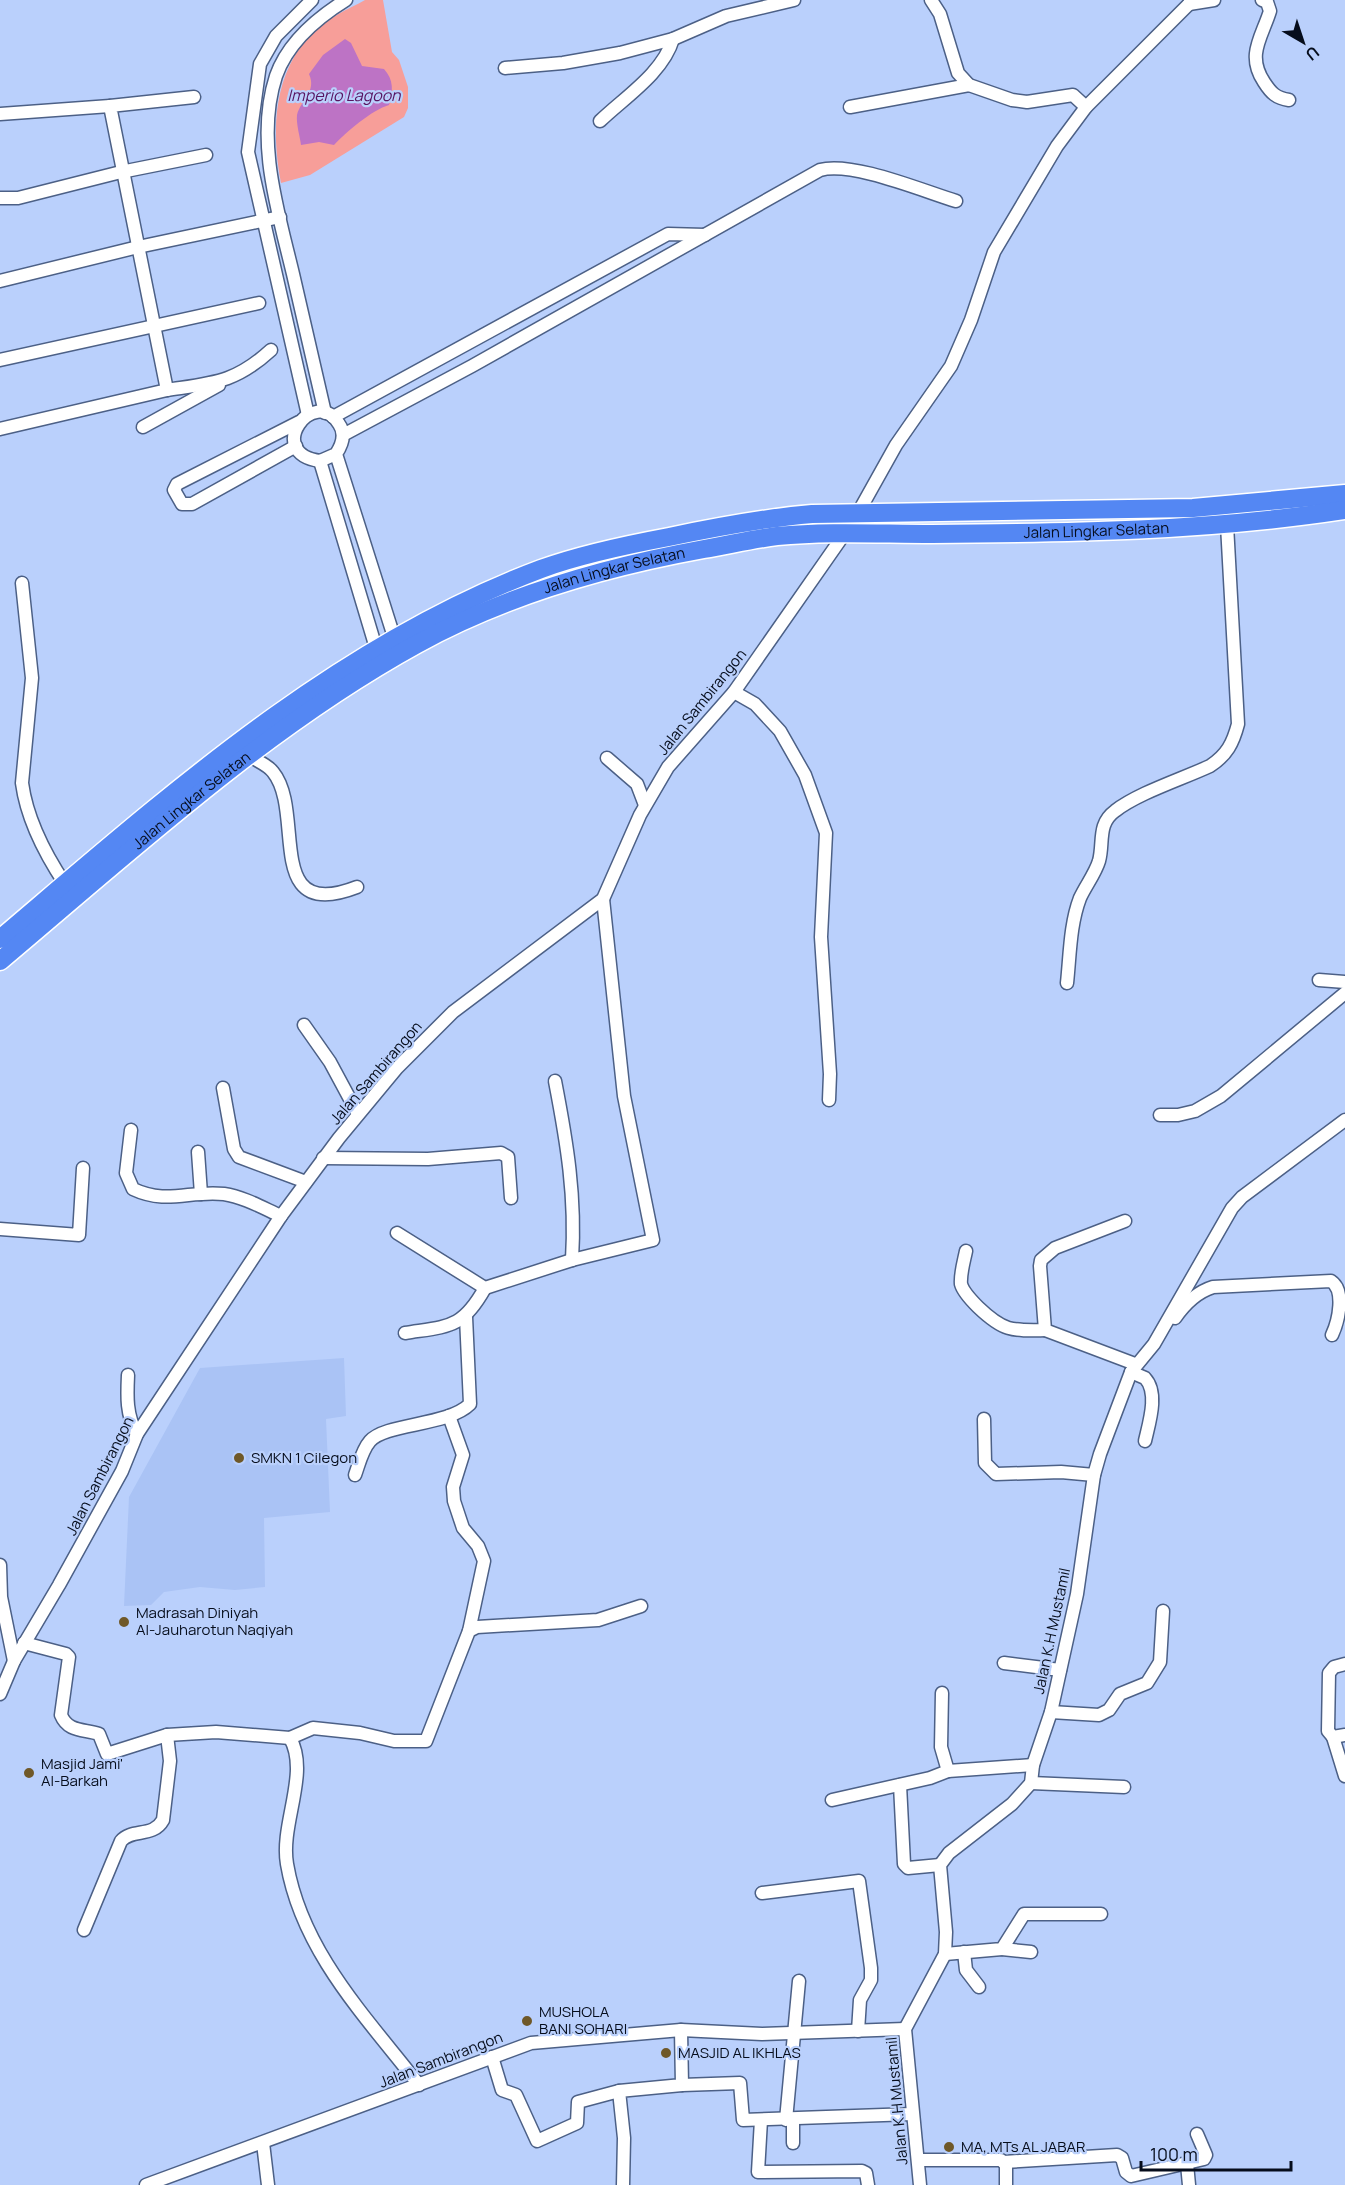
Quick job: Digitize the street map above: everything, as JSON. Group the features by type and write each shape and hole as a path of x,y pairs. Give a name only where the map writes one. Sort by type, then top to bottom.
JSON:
{"highway":[{"name":"Jalan Lingkar Selatan","path":"0,961 217,771 250,756 312,710 383,663 506,594 542,568 616,547 762,519 858,513 1193,508 1345,494"},
{"name":"Jalan Lingkar Selatan","path":"0,939 65,884 217,771 376,648 394,637 506,594 608,569 775,536 845,533 977,533 1227,525 1345,510"},
{"path":"977,533 978,511"}],"street":[{"path":"312,0 276,36 260,64 248,152 303,418 294,434 296,446 301,455 320,461 336,454 342,445 343,435 340,425 329,415 280,217 268,155 269,104 277,74 292,45 325,13 346,0"},
{"path":"505,68 563,63 620,53 673,39 726,16 794,0"},
{"path":"931,0 940,14 958,73 969,85 1012,100 1027,102 1072,95 1086,107"},
{"path":"858,513 896,444 951,366 971,320 994,252 1057,146 1086,107 1191,2 1214,0"},
{"path":"1262,0 1267,2 1270,10 1255,49 1257,72 1273,95 1289,100"},
{"path":"276,36 292,45"},
{"path":"600,121 661,64 669,52 673,39"},
{"path":"849,107 969,85"},
{"path":"0,114 194,97"},
{"path":"110,106 121,172 167,390"},
{"path":"0,198 18,198 121,172 206,155"},
{"path":"343,435 827,168 856,170 956,201"},
{"path":"0,281 280,217"},
{"path":"296,446 192,504 182,504 174,490 177,484 303,418 329,415 668,234 705,235"},
{"path":"0,276 17,278"},
{"path":"0,360 259,303"},
{"path":"143,427 253,367 271,350"},
{"path":"0,429 167,390 226,381"},
{"path":"336,454 394,637"},
{"path":"320,461 376,648"},
{"path":"1067,983 1074,920 1081,896 1100,859 1101,830 1106,819 1114,811 1131,802 1222,759 1235,736 1238,724 1227,525"},
{"name":"Jalan Sambirangon","path":"0,1694 14,1661 122,1471 136,1434 281,1216 323,1158 397,1068 453,1012 603,900 645,805 668,767 734,692 845,533"},
{"path":"22,583 32,678 23,791 38,835 65,884"},
{"path":"363,603 381,597"},
{"path":"734,692 755,704 780,731 817,800 826,833 821,937 830,1074 829,1100"},
{"path":"250,756 273,771 279,785 288,825 293,872 301,885 307,890 340,894 357,887"},
{"path":"607,758 637,784 645,805"},
{"path":"405,1333 440,1328 466,1317 485,1288 572,1260 653,1240 624,1096 603,900"},
{"path":"1319,980 1345,982"},
{"path":"1160,1114 1178,1115 1195,1111 1221,1096 1345,993"},
{"path":"304,1025 330,1062 358,1114"},
{"path":"555,1081 571,1167 574,1216 572,1260"},
{"path":"223,1088 234,1149 239,1157 306,1182"},
{"name":"Jalan K.H Mustamil","path":"1030,1783 1033,1765 1051,1712 1077,1594 1094,1475 1133,1368 1148,1352 1232,1208 1242,1197 1345,1120"},
{"path":"131,1130 126,1173 134,1189 162,1199 201,1194 235,1196 281,1216"},
{"path":"198,1152 201,1194"},
{"path":"323,1158 428,1159 501,1153 508,1157 512,1198"},
{"path":"0,1229 79,1235 83,1168"},
{"path":"1046,1330 1041,1260 1055,1248 1125,1221"},
{"path":"397,1233 485,1288"},
{"path":"966,1251 962,1287 972,1301 997,1325 1006,1329 1046,1330 1133,1368 1146,1378 1152,1391 1151,1418 1145,1440"},
{"path":"1148,1352 1158,1346 1182,1307 1204,1290 1213,1287 1330,1281 1337,1284 1343,1295 1340,1319 1332,1335"},
{"path":"356,1475 364,1451 377,1436 459,1413 470,1404 466,1317"},
{"path":"128,1375 126,1400 131,1424 136,1434"},
{"path":"24,1643 66,1654 69,1658 60,1715 64,1723 73,1729 99,1734 106,1754 167,1735 216,1732 290,1738 313,1728 360,1733 394,1741 426,1742 469,1631 484,1561 478,1546 463,1528 454,1501 453,1487 463,1455 449,1416"},
{"path":"984,1419 985,1463 996,1474 1061,1472 1094,1475"},
{"path":"0,1564 3,1625 14,1661"},
{"path":"469,1631 477,1627 543,1621 598,1620 640,1606"},
{"path":"1051,1712 1099,1715 1109,1710 1120,1694 1147,1683 1160,1662 1163,1611"},
{"path":"1004,1663 1060,1670"},
{"path":"1345,1664 1334,1667 1329,1673 1328,1731 1339,1736 1345,1776"},
{"path":"942,1693 941,1747 948,1770"},
{"path":"84,1930 121,1841 126,1836 149,1833 163,1820 170,1761 167,1735"},
{"path":"290,1738 298,1757 285,1840 286,1863 304,1923 348,1995 419,2085"},
{"path":"832,1800 930,1778 948,1770 1033,1765"},
{"path":"900,1785 904,1864 908,1868 940,1865 949,1852 1012,1804 1030,1783 1125,1787"},
{"name":"Jalan K.H Mustamil","path":"920,2185 905,2029 945,1954 946,1932 940,1865"},
{"path":"762,1893 859,1881 871,1980 860,2000 858,2031"},
{"path":"1002,1949 1024,1914 1101,1914"},
{"path":"945,1954 1002,1949 1030,1952"},
{"path":"964,1952 966,1971 979,1987"},
{"path":"793,2143 789,2120 799,1981"},
{"name":"Jalan Sambirangon","path":"146,2185 531,2043 681,2030 795,2033 905,2029"},
{"path":"681,2030 682,2085"},
{"path":"492,2057 502,2090 516,2096 537,2141 577,2124 578,2102 619,2091 682,2085 740,2083 742,2120 912,2114"},
{"path":"619,2091 624,2138 623,2185"},
{"path":"756,2185 760,2120"},
{"path":"919,2160 1004,2162 1117,2155 1122,2158 1126,2172 1131,2176 1201,2161 1206,2156 1197,2134"},
{"path":"263,2143 268,2185"},
{"path":"1004,2162 1006,2185"},
{"path":"1187,2164 1189,2185"},
{"path":"758,2172 862,2171 866,2173 868,2185"}],"shaded area":[{"path":"365,0 383,0 392,52 399,60 408,87 408,108 404,117 310,175 281,183 276,122 278,102 290,64 300,47 319,26"},
{"name":"SMKN 1 Cilegon","path":"344,1358 346,1416 326,1419 330,1512 264,1518 265,1587 235,1590 200,1587 164,1592 151,1605 124,1606 129,1497 200,1368"}],"water":[{"name":"Imperio Lagoon","path":"345,39 351,43 362,66 384,69 390,77 392,86 389,105 360,122 334,145 319,142 301,145 297,115 310,91 309,74 323,55"}],"place":[{"name":"SMKN 1 Cilegon","path":"239,1458"},
{"name":"Madrasah Diniyah Al-Jauharotun Naqiyah","path":"124,1622"},
{"name":"Masjid Jami' Al-Barkah","path":"29,1773"},
{"name":"MUSHOLA BANI SOHARI","path":"527,2021"},
{"name":"MASJID AL IKHLAS","path":"666,2053"},
{"name":"MA, MTs AL JABAR","path":"949,2147"}]}
